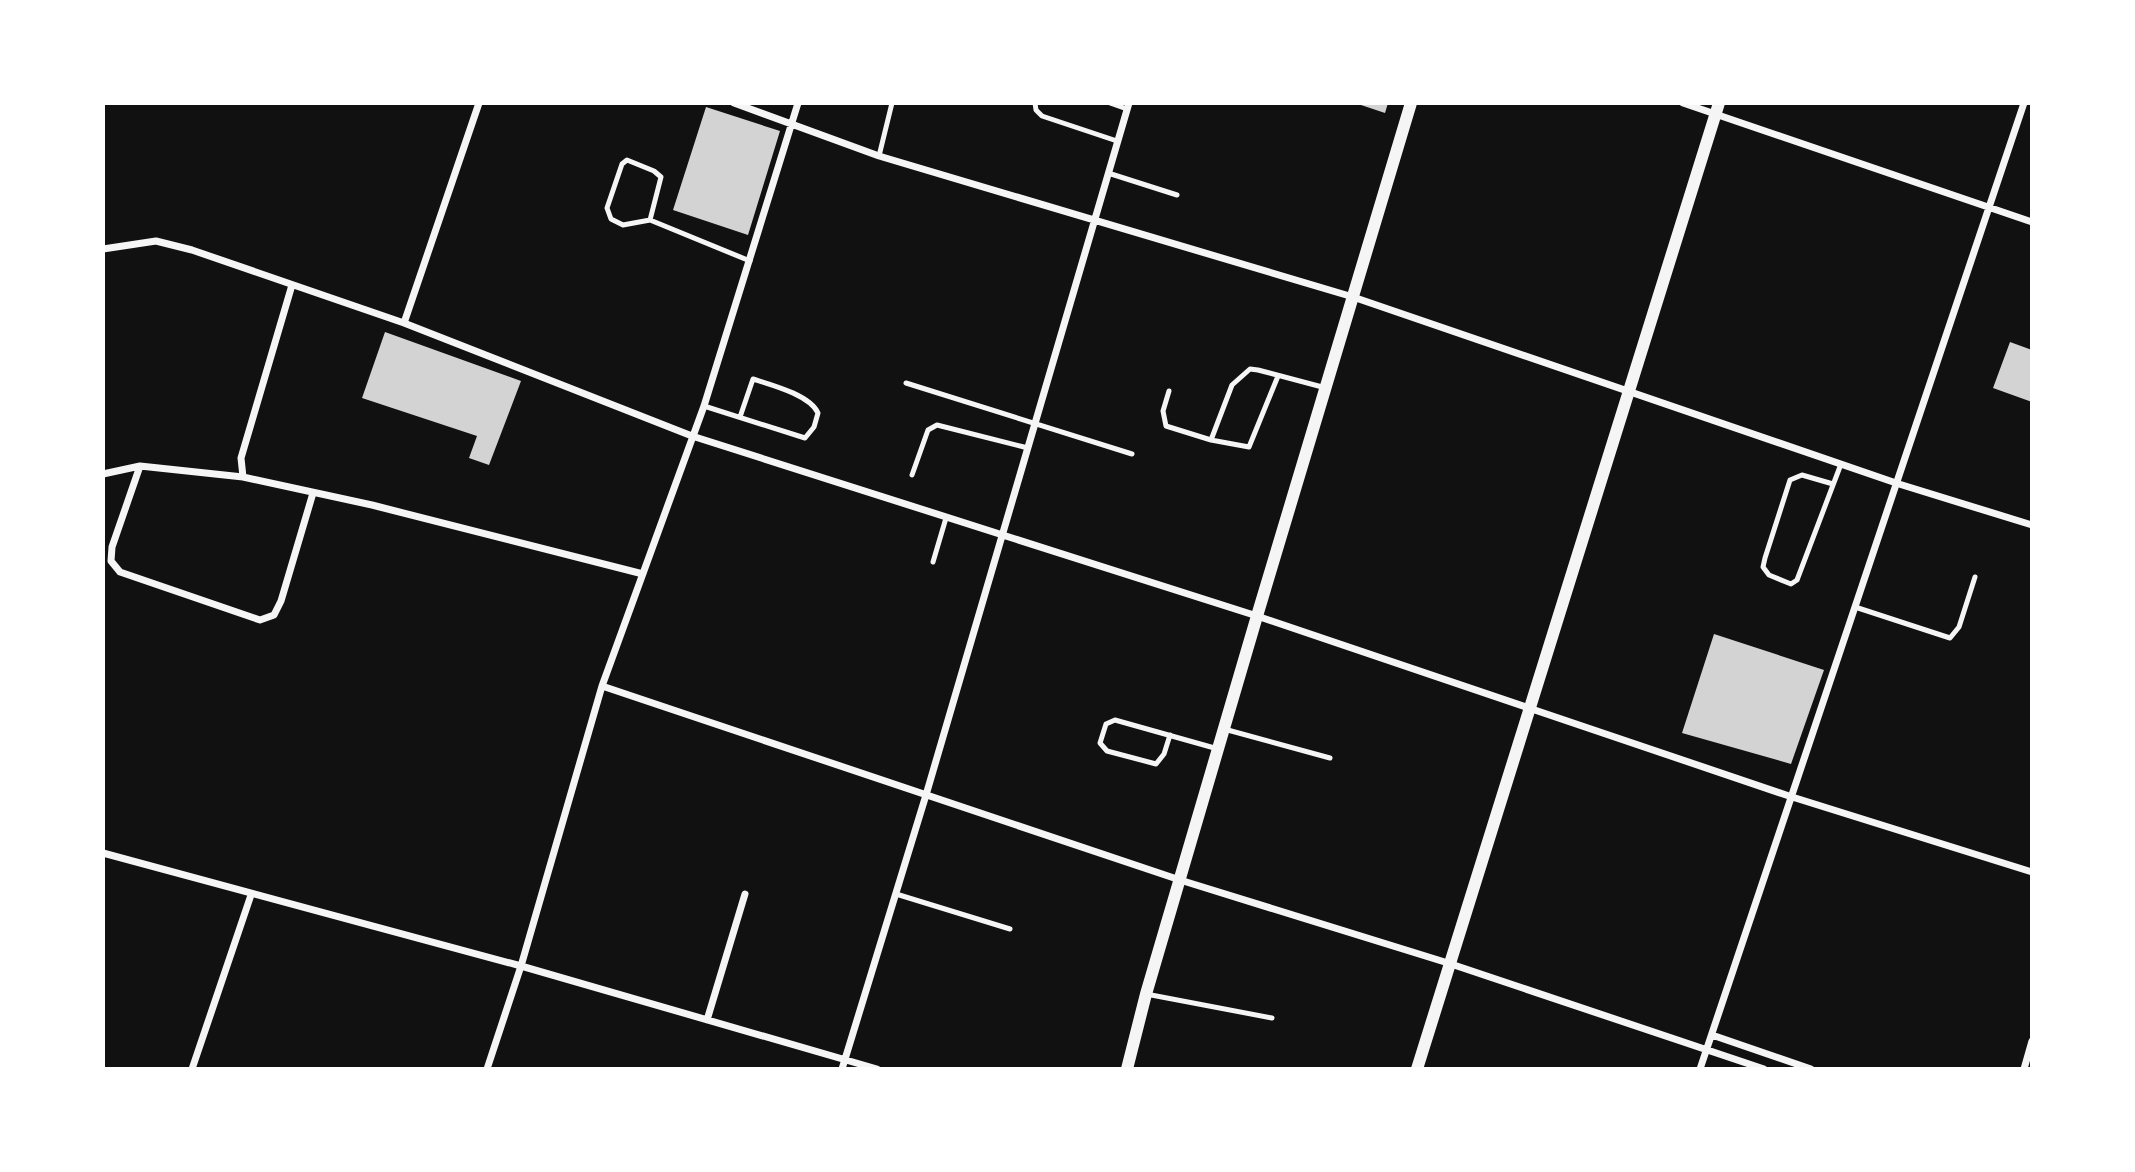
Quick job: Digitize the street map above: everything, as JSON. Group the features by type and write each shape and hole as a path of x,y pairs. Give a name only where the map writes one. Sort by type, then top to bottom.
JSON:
{"street":[{"path":"404,323 479,103"},
{"path":"734,103 879,156 1353,297 1899,484 2032,525"},
{"path":"487,1069 521,966 602,686 704,406 798,103"},
{"path":"1127,1069 1146,994 1256,616 1411,103"},
{"path":"1683,103 1718,109 2032,222"},
{"path":"1700,1069 1788,796 1899,484 2024,103"},
{"path":"842,1069 926,795 1128,106"},
{"path":"1416,1069 1528,705 1630,392 1718,109"},
{"path":"103,249 156,242 192,250 404,323 692,436 1256,616 1528,705 1788,796 2032,872"},
{"path":"243,477 241,458 292,285"},
{"path":"140,466 112,547 111,561 120,572 260,620 274,615 281,601 313,493"},
{"path":"103,474 140,466 243,477 643,574"},
{"path":"602,686 1180,880 1448,963 1764,1069"},
{"path":"103,853 521,966 877,1069"},
{"path":"707,1020 745,894"},
{"path":"192,1069 251,895"},
{"path":"1712,1035 1811,1069"},
{"path":"2024,1069 2032,1041"}],"lane":[{"path":"879,156 892,103"},
{"path":"1035,103 1036,110 1042,116 1117,141"},
{"path":"1110,103 1128,106"},
{"path":"650,220 661,177 654,171 627,160 622,164 607,208 608,215 623,225 650,220 750,261"},
{"path":"1108,173 1177,195"},
{"path":"1211,440 1233,385 1250,369 1326,388"},
{"path":"1169,391 1163,411 1166,426 1211,440 1249,447 1278,376"},
{"path":"704,406 804,438 814,427 818,413 815,405 807,400 753,379 740,417"},
{"path":"906,383 1132,454"},
{"path":"912,475 928,430 937,425 1028,448"},
{"path":"1833,484 1802,475 1790,480 1763,567 1769,575 1795,583 1841,464"},
{"path":"933,562 946,518"},
{"path":"1855,607 1950,638 1959,627 1975,577"},
{"path":"1170,735 1164,754 1156,764 1107,751 1100,743 1106,724 1115,720 1170,735 1218,749"},
{"path":"1224,729 1330,758"},
{"path":"896,894 1010,929"},
{"path":"1146,994 1272,1018"}],"building":[{"path":"1355,103 1388,103 1385,113"},
{"path":"706,107 780,131 748,235 673,210"},
{"path":"385,332 521,381 489,465 469,458 477,436 362,398"},
{"path":"2010,342 2032,350 2032,402 1993,388"},
{"path":"1714,634 1824,670 1791,764 1682,733"}]}
